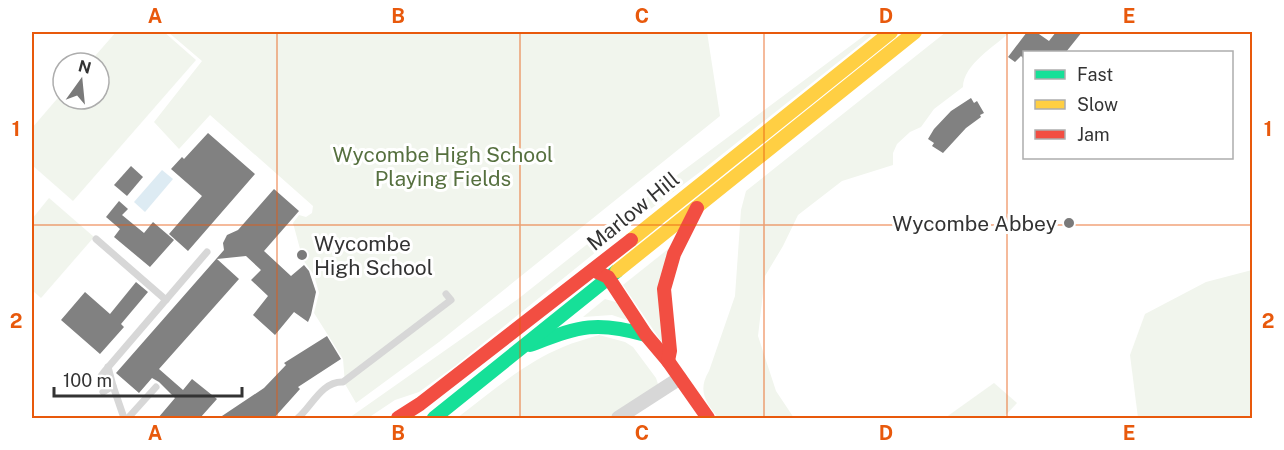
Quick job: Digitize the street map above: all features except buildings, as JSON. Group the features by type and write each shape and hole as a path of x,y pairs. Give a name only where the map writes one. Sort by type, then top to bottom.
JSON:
{"main road":[{"name":"Marlow Hill","path":"398,418 593,270 891,32"},
{"name":"Marlow Hill","path":"434,418 915,32"},
{"path":"668,361 664,289 675,254 698,206"},
{"path":"593,270 608,277 636,316 646,335 668,361 708,418"},
{"path":"523,347 580,327 596,324 615,326 646,335"}],"street":[{"path":"618,418 680,378"}],"lane":[{"path":"96,239 166,300"},
{"path":"156,387 126,418 101,376 207,252"},
{"path":"298,418 323,389 332,384 344,382 451,300 446,294"}],"green space":[{"path":"116,32 164,32 196,60 73,201 32,165 32,128 51,106 51,111 111,111 111,51 99,51"},
{"name":"Wycombe High School Playing Fields","path":"168,32 707,32 720,116 439,342 356,403 345,384 343,359 314,313 319,293 314,275 303,260 293,223 299,215 306,217 312,213 313,206 210,115 179,149 154,122 202,61"},
{"path":"869,32 871,36 700,172 628,226 455,366 419,392 395,400 368,418 349,418 518,299 629,211"},
{"path":"946,32 1010,32 968,71 963,87 934,109 921,127 910,132 897,144 893,153 893,165 842,181 798,215 765,276 758,336 776,391 794,418 718,418 704,396 703,390 705,378 735,296 741,210 746,191"},
{"path":"49,198 94,237 41,298 32,290 32,219"},
{"path":"672,246 663,344 623,285"},
{"path":"1252,270 1252,418 1138,418 1130,355 1145,314 1206,282"},
{"path":"605,299 619,303 627,320 612,315 583,317"},
{"path":"599,335 625,342 633,347 658,384 640,399 607,418 457,418 535,361 567,345"},
{"path":"994,383 1017,403 1003,418 945,418"}],"shaded area":[{"path":"162,170 173,179 145,212 134,202"}],"traffic: fast":[{"path":"434,418 617,271"},
{"path":"530,345 587,328 613,328 646,335"}],"traffic: slow":[{"path":"631,240 891,32"},
{"path":"617,271 915,32"}],"traffic: jam":[{"path":"668,361 670,351 664,289 674,254 697,208"},
{"path":"398,418 420,404 631,240"},
{"path":"597,272 608,277 646,335 668,361 708,418"}],"place":[{"name":"Wycombe Abbey","path":"1069,223"},
{"name":"Wycombe High School","path":"302,255"}]}
